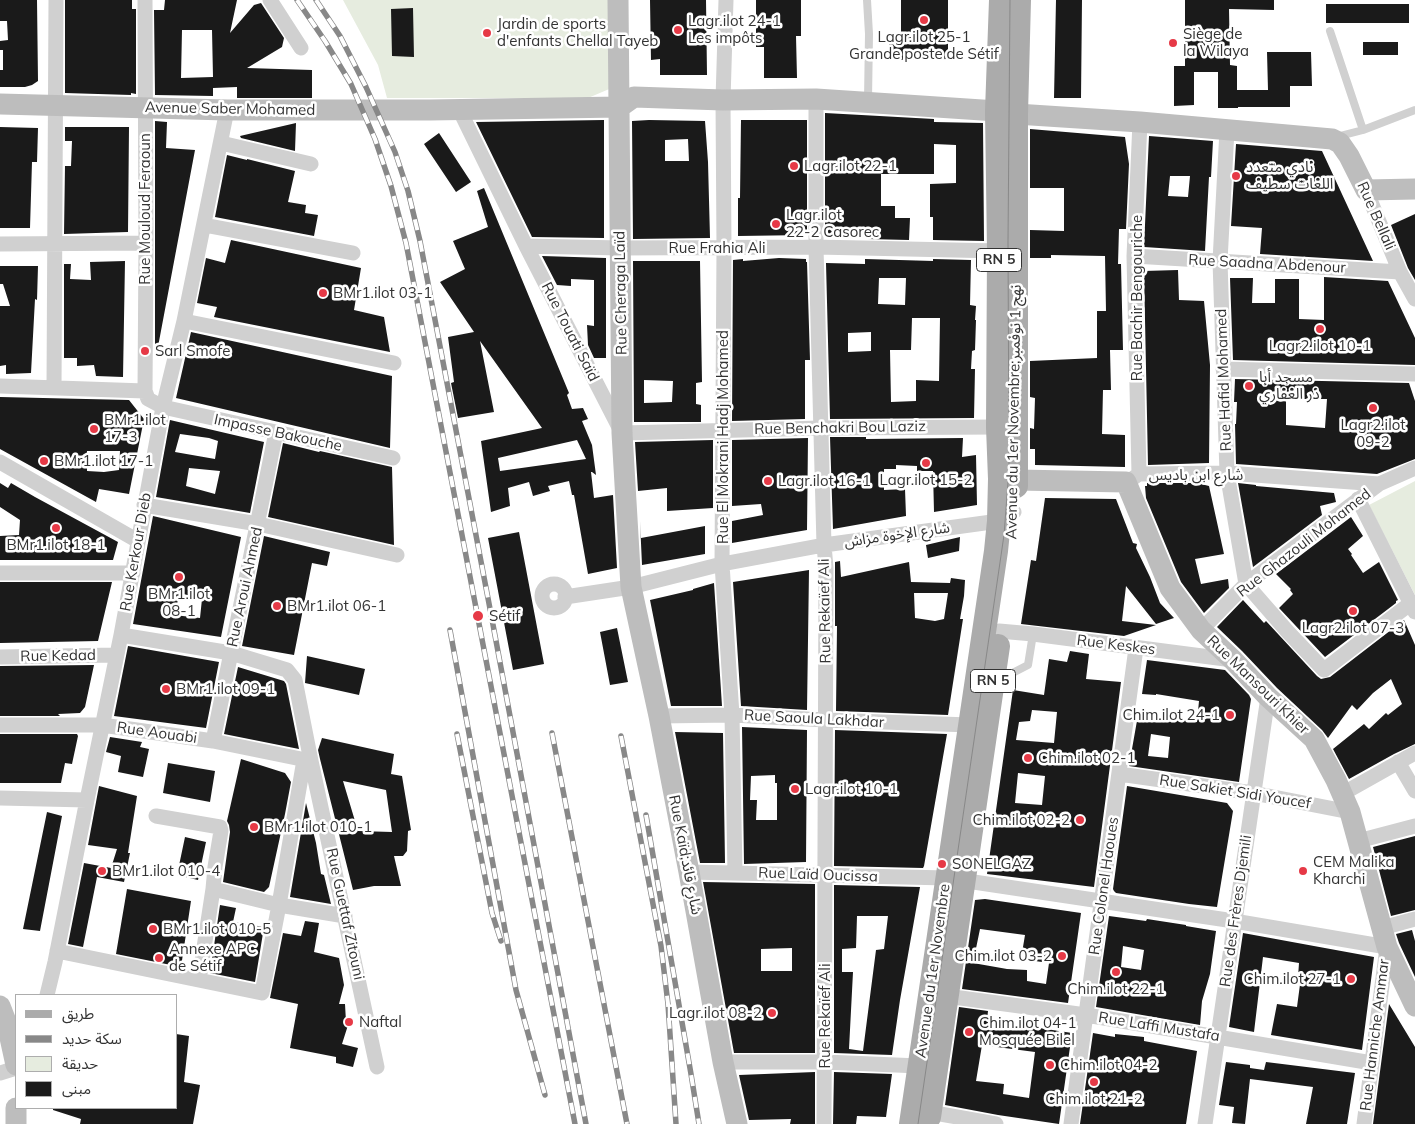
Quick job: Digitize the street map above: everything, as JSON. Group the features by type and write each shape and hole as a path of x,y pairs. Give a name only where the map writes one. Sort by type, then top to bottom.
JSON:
{"main road":[{"name":"Avenue du 1er Novembre;نهج 1 نوفمبر","path":"1001,0 1007,112 1016,480 1007,516"},
{"name":"Avenue du 1er Novembre;نهج 1 نوفمبر","path":"955,879 993,683 1013,539 1000,479 998,427 999,251 1007,112 1020,0"},
{"name":"Avenue du 1er Novembre","path":"923,1120 946,996 970,725 996,551 1007,516"},
{"name":"Avenue du 1er Novembre","path":"923,1120 919,1066 955,879"}],"street":[{"path":"54,388 56,0"},
{"name":"Rue Mouloud Feraoun","path":"144,390 146,243 145,0"},
{"path":"270,0 301,48"},
{"name":"Rue Cheraga Laïd","path":"618,0 622,433 630,587"},
{"name":"Rue El Mokrani Hadj Mohamed","path":"726,0 723,100 722,564 732,715 735,873"},
{"path":"620,107 634,97 723,100 816,99 1140,122 1332,139"},
{"name":"Rue Rekaïef Ali","path":"816,99 816,247 826,568 824,1124"},
{"name":"Avenue Saber Mohamed","path":"0,104 227,110 430,110 620,107"},
{"name":"Rue Touati Saïd","path":"460,109 519,232 622,433"},
{"name":"Rue Kerkour Dieb","path":"47,994 121,635 163,408 184,321 227,110"},
{"name":"Rue Bachir Bengouriche","path":"1133,478 1134,256 1140,122"},
{"name":"Rue Hafid Mohamed","path":"1227,130 1220,261 1227,473 1246,584"},
{"name":"Rue Bellali","path":"1332,139 1340,144 1366,190 1400,272 1415,299"},
{"path":"221,143 312,164"},
{"path":"1366,190 1415,189"},
{"path":"204,226 352,253"},
{"path":"0,244 146,243"},
{"name":"Rue Frahia Ali","path":"526,246 621,248 816,247 999,251"},
{"name":"Rue Saadna Abdenour","path":"1134,256 1400,272"},
{"path":"184,321 394,363"},
{"path":"1223,369 1415,374"},
{"path":"0,386 144,390 148,399 163,408"},
{"name":"Impasse Bakouche","path":"163,408 393,458"},
{"name":"Rue Benchakri Bou Laziz","path":"622,433 822,428 998,427"},
{"name":"Rue Aroui Ahmed","path":"213,741 276,432"},
{"path":"0,462 138,541"},
{"name":"Rue Ghazouli Mohamed","path":"1201,630 1246,584 1358,499 1379,484 1415,468"},
{"name":"شارع ابن باديس","path":"1016,480 1133,478 1227,473 1379,484"},
{"name":"Rue Mansouri Khier","path":"1133,478 1170,588 1201,630 1268,697 1314,739 1346,803 1384,937 1415,1006"},
{"path":"1246,584 1324,670 1413,607 1358,499"},
{"path":"144,505 258,524 397,555"},
{"name":"شارع الإخوة مزاش","path":"565,597 630,587 722,564 824,545 1007,516"},
{"path":"0,573 133,573"},
{"name":"Rue Kaïd;شارع قائد","path":"630,587 659,716 723,1062 737,1124"},
{"name":"Rue Keskes","path":"999,631 1233,660"},
{"path":"57,951 262,993 308,761 295,680 287,670 231,653 121,635"},
{"name":"Rue Colonel Haoues","path":"1072,1124 1136,648"},
{"name":"Rue Kedad","path":"0,656 116,655"},
{"name":"Rue des Frères Djemili","path":"1205,1124 1268,697"},
{"name":"Rue Saoula Lakhdar","path":"659,716 732,715 970,725"},
{"name":"Rue Aouabi","path":"0,724 102,725 213,741 308,761"},
{"path":"1346,803 1398,762 1415,753"},
{"name":"Rue Guettaf Zitouni","path":"308,761 345,916 377,1067"},
{"path":"1398,762 1415,791"},
{"name":"Rue Sakiet Sidi Youcef","path":"1119,774 1253,793 1346,803"},
{"path":"0,798 87,800"},
{"path":"156,816 220,827 221,831 199,980"},
{"path":"1358,841 1415,826"},
{"name":"Rue Laïd Oucissa","path":"689,872 955,879 1234,921 1384,937"},
{"path":"213,889 279,905 345,916"},
{"path":"1384,937 1415,919"},
{"name":"Rue Hanniche Ammar","path":"1364,1124 1384,937"},
{"name":"Rue Laffi Mustafa","path":"946,996 1086,1015 1372,1063"},
{"path":"0,1006 7,1024 15,1061"},
{"path":"723,1062 825,1062 919,1066"},
{"path":"0,1073 15,1066"},
{"path":"16,1109 16,1124"},
{"path":"923,1120 996,1124"}],"lane":[{"path":"867,0 869,34 868,102"},
{"path":"1330,31 1362,130"},
{"path":"1332,139 1415,110"},
{"path":"993,683 1028,665 1033,634"}],"green space":[{"name":"Jardin de sports d'enfants Chellal Tayeb","path":"343,0 613,0 614,87 588,98 387,98 378,65"},
{"path":"1415,481 1415,595 1369,505"}],"building":[{"path":"0,0 37,0 38,81 32,85 25,87 0,87 0,70 3,70 3,50 0,50 0,41 8,40 7,21 0,21"},
{"path":"65,0 132,0 132,9 136,9 136,94 65,93"},
{"path":"165,0 237,0 230,33 254,5 261,3 284,38 282,47 247,68 312,70 312,98 237,98 237,87 213,88 213,96 155,95 154,10 164,10","holes":["182,30 212,30 213,77 181,78"]},
{"name":"Lagr.ilot 24-1 Les impôts","path":"650,0 706,0 707,75 660,75 660,59 651,60"},
{"path":"756,0 801,0 801,36 796,36 797,78 764,78 764,47 756,47"},
{"name":"Lagr.ilot 25-1 Grande poste de Sétif","path":"901,0 948,0 948,59 889,60 889,38 901,37"},
{"path":"1056,0 1082,0 1081,98 1054,98"},
{"path":"1185,0 1274,0 1274,10 1229,9 1230,65 1237,66 1237,90 1268,90 1267,52 1311,52 1312,86 1290,86 1290,107 1218,108 1218,72 1194,72 1194,105 1174,106 1174,66 1185,66"},
{"path":"1326,4 1409,4 1409,23 1326,23"},
{"path":"413,8 414,57 392,56 391,9"},
{"path":"1363,42 1398,42 1398,55 1363,55"},
{"path":"825,113 934,119 934,122 983,123 984,241 933,240 933,217 930,217 930,184 956,183 956,145 934,144 934,174 881,174 881,206 895,206 895,218 910,218 909,240 867,239 867,235 825,234"},
{"path":"604,120 604,238 532,237 476,122"},
{"path":"741,120 807,120 807,235 738,236"},
{"path":"155,121 167,122 166,148 195,150 157,352 155,352"},
{"path":"632,121 705,121 710,238 633,239","holes":["688,139 689,161 665,161 665,140"]},
{"path":"296,123 295,151 241,138 240,136"},
{"path":"0,127 38,128 37,162 32,162 30,228 0,228"},
{"path":"65,127 129,127 128,232 64,234 65,166 71,166 72,141 65,141"},
{"path":"1030,129 1125,137 1129,164 1126,229 1119,229 1118,264 1121,264 1123,350 1110,350 1111,390 1103,390 1102,434 1125,435 1125,467 1035,465 1035,449 1030,449 1030,428 1034,429 1035,398 1030,397 1030,361 1097,358 1097,311 1106,311 1105,256 1051,255 1051,258 1030,258 1030,230 1064,231 1064,188 1030,188"},
{"path":"439,133 471,182 456,192 424,144"},
{"path":"1149,136 1213,141 1205,251 1144,247","holes":["1170,176 1190,176 1188,197 1168,196"]},
{"path":"1236,144 1322,151 1373,261 1260,254 1262,228 1231,226"},
{"path":"227,155 295,171 288,202 306,205 305,213 318,215 314,236 215,217"},
{"path":"484,188 569,393 567,395 572,409 583,408 588,419 582,421 592,445 596,475 591,472 594,498 613,495 617,568 588,574 574,495 572,495 569,481 548,486 550,491 533,496 529,482 508,488 510,506 491,512 481,441 542,428 480,341 494,412 458,418 451,383 454,382 448,337 474,332 440,282 465,269 453,241 488,227 477,191","holes":["577,440 586,459 500,471 498,458"]},
{"path":"1415,214 1415,280 1408,268 1391,225"},
{"name":"BMr1.ilot 03-1","path":"231,240 361,268 354,310 384,317 390,352 214,317 217,307 197,303 206,258 225,263"},
{"path":"542,256 606,258 606,358 594,358 588,345 587,325 594,326 594,280 571,279 571,286 557,285"},
{"path":"806,259 807,262 810,360 805,360 805,419 732,421 733,260"},
{"path":"865,259 971,260 970,305 976,306 975,350 972,351 971,369 975,369 974,418 830,419 826,263 865,264","holes":["879,278 906,278 905,305 878,304","912,318 940,318 939,381 916,380 916,401 891,402 890,350 911,350","871,332 871,351 848,352 848,333"]},
{"path":"125,261 123,377 96,376 94,365 77,366 77,358 64,358 64,264 71,264 70,279 91,280 90,262"},
{"path":"633,261 700,261 702,382 696,383 696,404 701,405 701,422 634,422","holes":["644,380 673,381 672,402 644,403"]},
{"path":"0,266 38,266 31,373 6,374 6,365 0,366 0,306 10,306 3,284 0,284"},
{"path":"1178,270 1179,300 1204,301 1210,365 1209,463 1148,465 1144,271"},
{"name":"Lagr2.ilot 10-1","path":"1324,277 1388,281 1415,338 1415,365 1233,360 1230,278 1253,278 1252,303 1275,303 1275,279 1299,279 1299,319 1324,320"},
{"path":"191,332 392,376 390,448 176,398"},
{"path":"1235,379 1409,383 1415,401 1415,459 1377,474 1236,464 1235,424 1237,402 1234,402","holes":["1286,399 1327,399 1325,428 1286,425"]},
{"path":"0,397 129,400 144,419 129,494 99,489 96,502 0,449","holes":["87,451 120,451 119,470 104,472 87,471"]},
{"path":"170,420 264,442 250,513 156,497","holes":["180,434 218,441 215,459 175,452","189,468 220,471 215,494 186,486"]},
{"path":"830,437 866,437 866,439 963,438 962,457 976,455 977,505 934,512 933,471 917,471 917,466 896,465 896,469 884,469 884,490 905,489 906,516 833,529"},
{"name":"Lagr.ilot 16-1","path":"808,438 807,530 732,543 732,521 763,515 761,504 732,506 732,440"},
{"path":"713,440 713,508 667,511 667,488 638,491 635,442"},
{"path":"283,443 392,467 394,545 268,517"},
{"name":"BMr1.ilot 18-1","path":"0,483 8,488 11,483 118,542 113,560 0,560 0,536 19,535 20,520 0,507"},
{"path":"1147,483 1197,483 1209,486 1224,554 1195,559 1201,584 1228,579 1229,588 1204,613 1181,582 1146,498 1145,486 1147,486"},
{"path":"1238,483 1334,493 1336,502 1320,506 1322,515 1253,567"},
{"path":"1045,498 1116,499 1133,543 1137,544 1136,548 1160,603 1174,618 1156,624 1126,586 1122,621 1156,625 1124,636 1021,624 1031,560 1036,561"},
{"name":"BMr1.ilot 08-1","path":"153,516 241,537 221,637 133,624","holes":["180,593 202,599 200,618 174,615"]},
{"path":"1351,517 1363,536 1348,549 1351,555 1363,573 1379,562 1398,600 1325,657 1279,608 1293,594 1291,589 1276,574"},
{"path":"640,521 641,538 705,526 705,554 642,565"},
{"path":"519,532 544,664 513,670 488,538"},
{"name":"BMr1.ilot 06-1","path":"264,536 330,552 327,566 312,563 294,655 242,646"},
{"path":"960,537 959,551 928,558 926,545"},
{"path":"840,561 841,577 909,562 911,582 950,583 951,578 965,580 960,619 963,619 948,715 836,711 837,626 835,626 835,562","holes":["914,593 948,593 944,619 935,621 915,618"]},
{"path":"809,570 807,710 741,706 733,582"},
{"path":"0,582 112,582 98,641 0,643"},
{"path":"714,583 722,706 671,706 650,600"},
{"path":"1243,600 1264,623 1266,621 1321,679 1330,677 1404,620 1415,645 1415,744 1349,779 1333,749 1364,724 1369,729 1386,713 1388,715 1402,704 1391,679 1373,693 1357,710 1352,705 1328,738 1217,627"},
{"path":"617,628 628,682 610,685 600,632"},
{"name":"BMr1.ilot 09-1","path":"128,646 219,662 206,728 114,716"},
{"path":"1070,651 1089,654 1086,679 1121,682 1094,887 987,874 1013,690 1044,695 1049,659 1067,662","holes":["1032,710 1057,712 1054,743 1016,740 1019,722 1030,721","1018,773 1045,776 1042,805 1015,803"]},
{"path":"307,656 365,669 359,695 305,683"},
{"path":"1147,660 1225,670 1251,699 1239,782 1129,766 1138,715 1197,722 1199,701 1156,694 1142,694","holes":["1151,734 1170,737 1168,758 1148,756"]},
{"path":"94,665 85,707 80,713 58,714 60,716 0,716 0,666"},
{"path":"238,667 284,681 299,749 224,734"},
{"path":"742,727 807,730 806,862 744,864","holes":["775,775 775,783 777,783 777,820 756,820 757,800 750,800 751,776"]},
{"path":"835,730 947,734 923,868 834,866"},
{"path":"675,732 723,733 725,863 700,863"},
{"path":"0,734 77,734 72,764 65,763 61,783 0,783"},
{"path":"110,737 142,742 140,747 149,749 143,777 118,772 121,756 106,752"},
{"path":"322,738 394,754 391,774 402,776 411,830 408,831 407,851 403,856 394,856 401,886 374,886 353,890 318,750","holes":["343,781 386,790 392,832 358,831"]},
{"name":"BMr1.ilot 010-1","path":"241,759 285,773 291,782 269,887 264,892 223,882 230,832 227,821"},
{"path":"168,763 215,771 210,802 163,793"},
{"name":"BMr1.ilot 010-4","path":"99,786 137,796 128,853 130,853 124,882 97,877 83,947 68,944 84,863 111,868 117,849 88,845"},
{"path":"1127,786 1227,803 1233,811 1217,907 1116,893 1114,891"},
{"path":"306,803 316,843 321,874 324,875 331,904 290,897"},
{"path":"47,812 62,816 40,931 23,929"},
{"path":"1415,836 1415,910 1391,916 1373,847"},
{"path":"185,837 206,842 198,880 177,875"},
{"path":"703,882 815,884 815,1053 734,1053","holes":["792,948 792,971 761,971 761,949"]},
{"path":"834,885 920,887 892,1055 834,1053","holes":["857,916 888,916 884,949 876,950 863,1051 849,1049 853,972 842,972 842,949 856,948"]},
{"name":"BMr1.ilot 010-5","path":"127,889 191,901 181,967 116,954"},
{"path":"985,899 1081,913 1068,1003 962,989 975,900","holes":["980,929 1025,935 1021,959 1049,963 1046,984 1027,981 1027,970 1007,969 973,963"]},
{"path":"220,905 236,908 233,922 264,927 255,982 210,973"},
{"name":"Chim.ilot 22-1","path":"1109,916 1146,921 1147,919 1216,931 1210,974 1202,1001 1200,1025 1096,1007","holes":["1123,946 1144,950 1141,970 1121,967"]},
{"path":"305,921 319,923 314,952 339,958 344,985 339,1004 345,1004 346,1022 349,1022 342,1044 358,1048 353,1067 336,1063 336,1057 290,1048 298,1004 270,998 283,933 301,936"},
{"path":"1412,930 1415,941 1415,977 1396,934"},
{"path":"1243,933 1374,957 1362,1050 1271,1035 1277,1004 1297,1007 1301,977 1298,977 1299,963 1263,957 1254,1032 1229,1027"},
{"path":"1389,1004 1415,1047 1415,1124 1373,1124"},
{"name":"Chim.ilot 04-2","path":"959,1007 988,1011 987,1020 1072,1033 1059,1124 945,1105","holes":["982,1045 1035,1052 1029,1098 1003,1094 1004,1084 976,1081"]},
{"path":"1093,1033 1115,1037 1115,1034 1144,1037 1144,1041 1197,1051 1186,1124 1080,1124"},
{"path":"178,1034 189,1036 184,1082 200,1085 193,1124 80,1124 81,1119 53,1110 178,1109"},
{"path":"1226,1062 1250,1065 1250,1068 1264,1070 1266,1062 1355,1073 1347,1124 1306,1124 1313,1087 1250,1079 1245,1124 1232,1123 1234,1107 1219,1105"},
{"path":"815,1072 815,1124 790,1124 791,1119 749,1120 739,1075"},
{"path":"834,1072 892,1074 886,1117 857,1116 856,1124 833,1124"}],"tram line":[{"path":"918,1124 1004,535 1009,469 1010,0"}],"railway":[{"path":"297,0 351,84 375,139 391,186 406,243 575,1124"},
{"path":"316,0 340,36 366,87 395,152 408,191 420,241 586,1124"},
{"path":"450,630 516,990 545,1095"},
{"path":"552,733 627,1124"},
{"path":"457,734 492,913 501,941"},
{"path":"621,736 661,946 668,1004 676,1124"},
{"path":"646,815 699,1124"}],"place":[{"name":"Lagr.ilot 25-1 Grande poste de Sétif","path":"924,20"},
{"name":"Lagr.ilot 24-1 Les impôts","path":"678,30"},
{"name":"Jardin de sports d'enfants Chellal Tayeb","path":"487,33"},
{"name":"Siège de la Wilaya","path":"1173,43"},
{"name":"Lagr.ilot 22-1","path":"794,166"},
{"name":"نادي متعدد اللغات سطيف","path":"1236,176"},
{"name":"Lagr.ilot 22-2 Casorec","path":"776,224"},
{"name":"BMr1.ilot 03-1","path":"323,293"},
{"name":"Lagr2.ilot 10-1","path":"1320,329"},
{"name":"Sarl Smofe","path":"145,351"},
{"name":"مسجد أبا ذر الغفاري","path":"1249,386"},
{"name":"Lagr2.ilot 09-2","path":"1373,408"},
{"name":"BMr1.ilot 17-3","path":"94,429"},
{"name":"BMr1.ilot 17-1","path":"44,461"},
{"name":"Lagr.ilot 15-2","path":"926,463"},
{"name":"Lagr.ilot 16-1","path":"768,481"},
{"name":"BMr1.ilot 18-1","path":"56,528"},
{"name":"BMr1.ilot 08-1","path":"179,577"},
{"name":"BMr1.ilot 06-1","path":"277,606"},
{"name":"Lagr2.ilot 07-3","path":"1353,611"},
{"name":"Sétif","path":"478,616"},
{"name":"BMr1.ilot 09-1","path":"166,689"},
{"name":"Chim.ilot 24-1","path":"1230,715"},
{"name":"Chim.ilot 02-1","path":"1028,758"},
{"name":"Lagr.ilot 10-1","path":"795,789"},
{"name":"Chim.ilot 02-2","path":"1080,820"},
{"name":"BMr1.ilot 010-1","path":"254,827"},
{"name":"SONELGAZ","path":"942,864"},
{"name":"BMr1.ilot 010-4","path":"102,871"},
{"name":"CEM Malika Kharchi","path":"1303,871"},
{"name":"BMr1.ilot 010-5","path":"153,929"},
{"name":"Chim.ilot 03-2","path":"1062,956"},
{"name":"Annexe APC de Sétif","path":"159,958"},
{"name":"Chim.ilot 22-1","path":"1116,972"},
{"name":"Chim.ilot 27-1","path":"1351,979"},
{"name":"Lagr.ilot 08-2","path":"772,1013"},
{"name":"Naftal","path":"349,1022"},
{"name":"Chim.ilot 04-1 Mosquée Bilel","path":"969,1032"},
{"name":"Chim.ilot 04-2","path":"1050,1065"},
{"name":"Chim.ilot 21-2","path":"1094,1082"}]}
